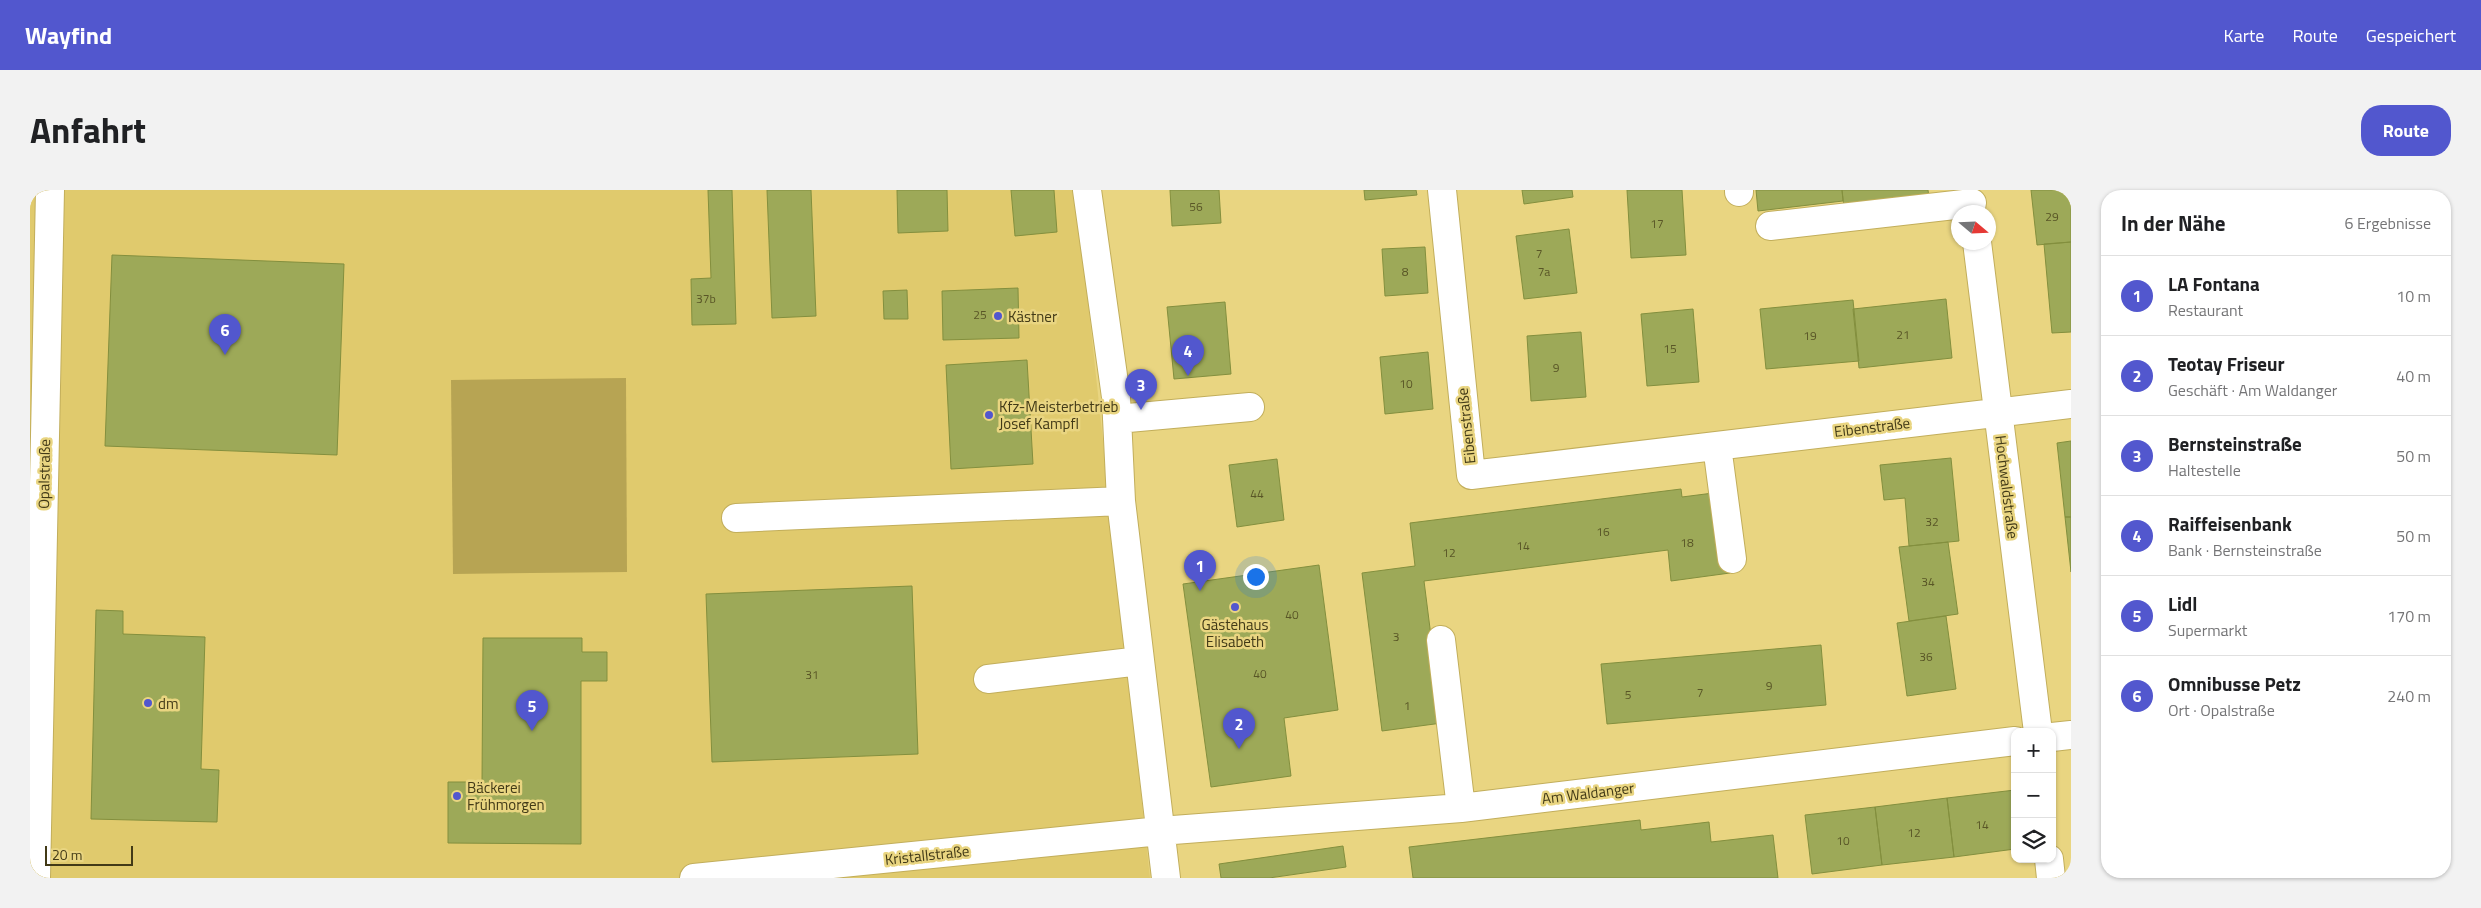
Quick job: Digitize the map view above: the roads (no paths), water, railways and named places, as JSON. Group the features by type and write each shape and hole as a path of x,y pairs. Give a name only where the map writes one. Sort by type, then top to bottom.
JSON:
{"street":[{"name":"Opalstraße","path":"36,878 36,568 50,190"},
{"path":"1087,190 1117,419 1121,501 1166,878"},
{"name":"Eibenstraße","path":"1442,190 1471,475 2071,404"},
{"path":"1770,226 1972,202"},
{"name":"Hochwaldstraße","path":"1978,250 2037,728"},
{"path":"1117,419 1250,407"},
{"path":"1718,446 1732,559"},
{"path":"736,518 1121,501"},
{"path":"1441,640 1461,808"},
{"path":"988,679 1140,661"},
{"path":"2056,737 2071,735"},
{"name":"Am Waldanger","path":"1160,831 1461,808 2011,741"},
{"name":"Kristallstraße","path":"694,878 1160,831"},
{"path":"2049,863 2050,878"}],"place":[{"name":"Kästner","path":"998,316"},
{"name":"Omnibusse Petz","path":"225,355"},
{"name":"Raiffeisenbank","path":"1188,376"},
{"name":"Bernsteinstraße","path":"1141,410"},
{"name":"Kfz-Meisterbetrieb Josef Kampfl","path":"989,415"},
{"name":"LA Fontana","path":"1200,591"},
{"name":"Gästehaus Elisabeth","path":"1235,607"},
{"name":"dm","path":"148,703"},
{"name":"Lidl","path":"532,731"},
{"name":"Teotay Friseur","path":"1239,749"},
{"name":"Bäckerei Frühmorgen","path":"457,796"}]}
